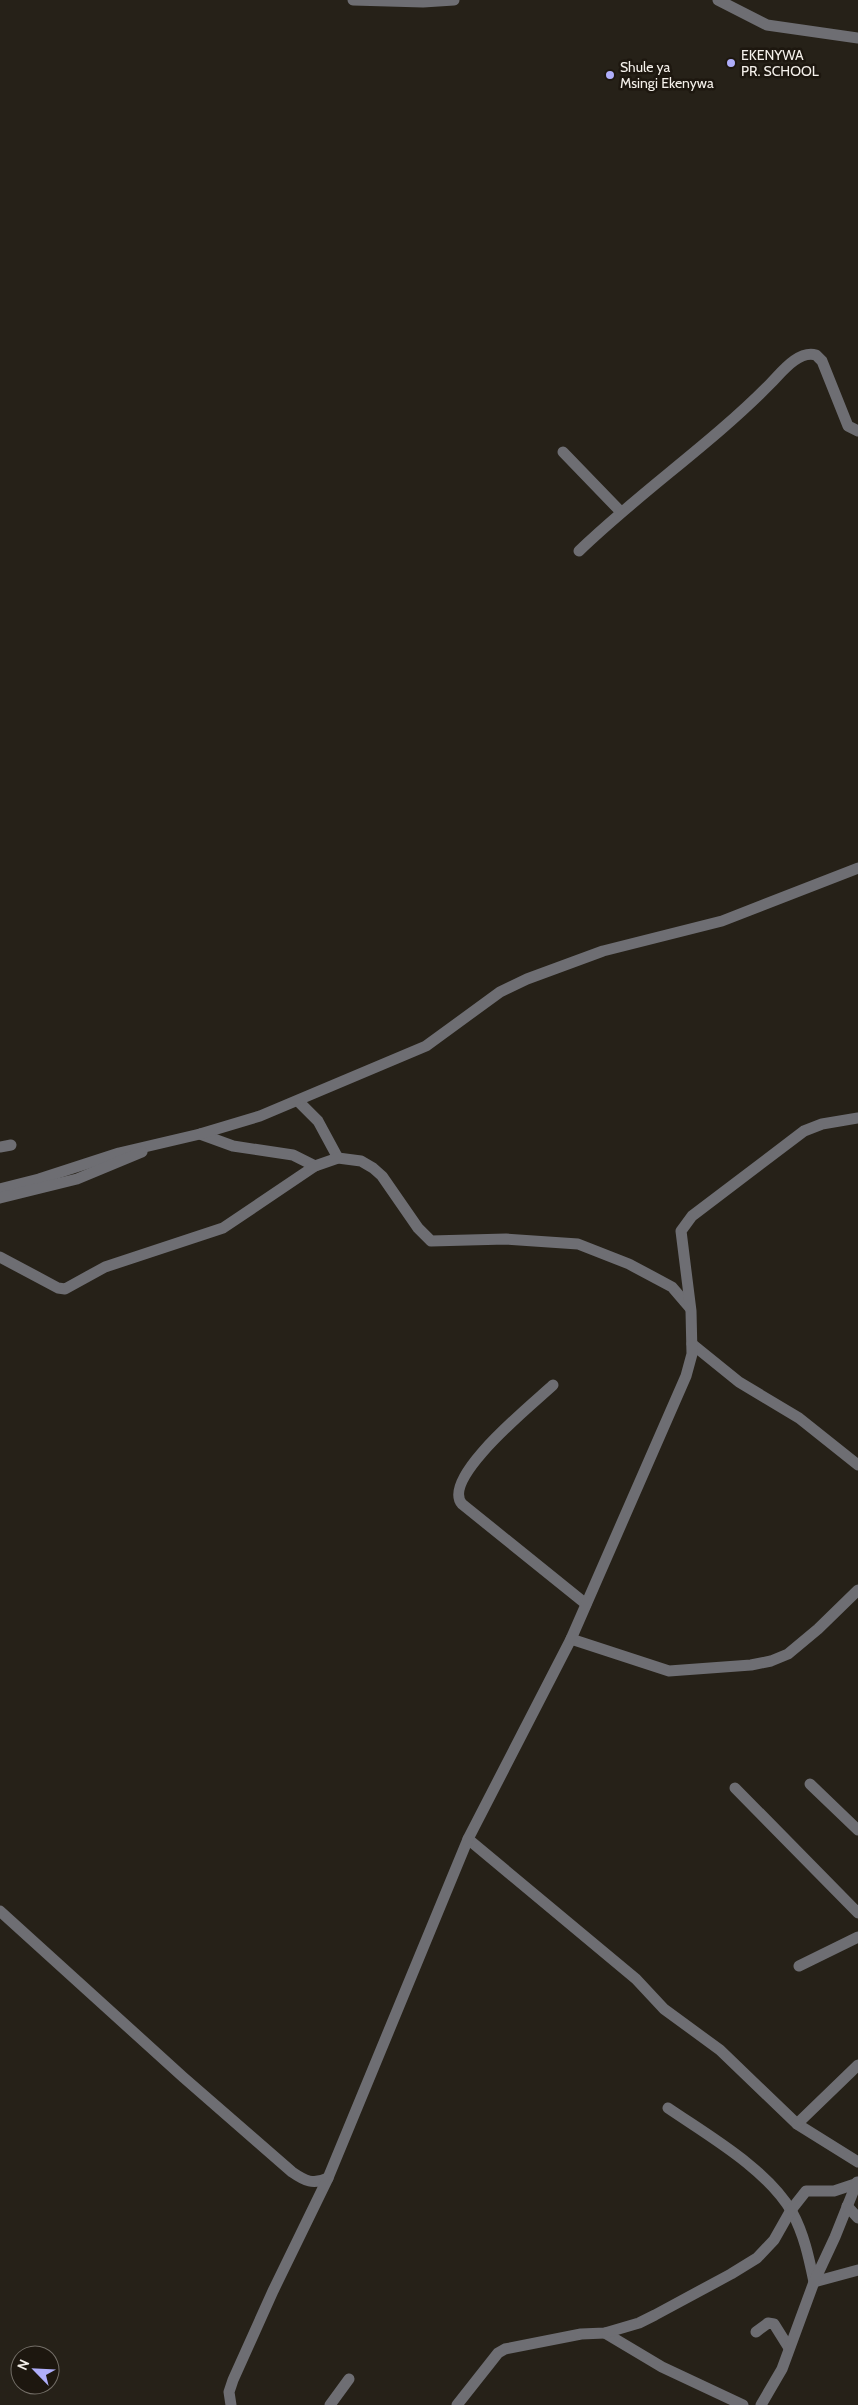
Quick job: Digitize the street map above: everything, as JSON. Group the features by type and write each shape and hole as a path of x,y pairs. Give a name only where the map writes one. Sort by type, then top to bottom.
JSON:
{"street":[{"path":"353,0 423,2 454,0"},
{"path":"718,0 767,25 858,38"},
{"path":"579,550 621,512 740,413 786,368 807,354 816,355 822,361 848,426 858,431"},
{"path":"563,452 621,512"},
{"path":"0,1189 260,1116 426,1046 500,992 527,978 603,951 722,921 858,868"},
{"path":"298,1101 318,1121 338,1158"},
{"path":"231,2405 229,2392 233,2380 273,2291 328,2178 468,1839 571,1639 686,1376 690,1365 692,1344 691,1311 681,1237 684,1225 692,1216 804,1131 822,1124 858,1118"},
{"path":"200,1134 232,1146 292,1155 315,1166"},
{"path":"0,1198 77,1179 116,1164 166,1141"},
{"path":"0,1257 58,1288 65,1289 105,1267 223,1228 315,1166 338,1158 361,1161 382,1176 418,1228 431,1241 506,1239 578,1244 629,1264 672,1287 682,1296 691,1311"},
{"path":"692,1344 739,1382 799,1418 858,1465"},
{"path":"553,1385 479,1454 459,1484 457,1495 462,1504 586,1604"},
{"path":"571,1639 669,1671 751,1665 788,1654 818,1629 858,1590"},
{"path":"810,1784 858,1830"},
{"path":"735,1788 858,1913"},
{"path":"468,1839 636,1979 664,2009 720,2050 797,2124 858,2162"},
{"path":"0,1911 177,2072 292,2172 310,2182 317,2183 328,2178"},
{"path":"799,1966 858,1937"},
{"path":"797,2124 858,2065"},
{"path":"668,2108 741,2160 776,2191 790,2210 801,2232 814,2282"},
{"path":"457,2405 498,2353 505,2349 582,2334 605,2333 639,2323 746,2266 768,2249 790,2210 806,2191 834,2191 856,2182"},
{"path":"761,2405 777,2380 814,2282 835,2237 856,2182"},
{"path":"847,2206 858,2218"},
{"path":"814,2282 858,2270"},
{"path":"756,2332 768,2323 774,2324 789,2348"},
{"path":"605,2333 662,2367 743,2405"},
{"path":"330,2405 349,2379"}],"place":[{"name":"EKENYWA PR. SCHOOL","path":"731,63"},
{"name":"Shule ya Msingi Ekenywa","path":"610,75"}]}
